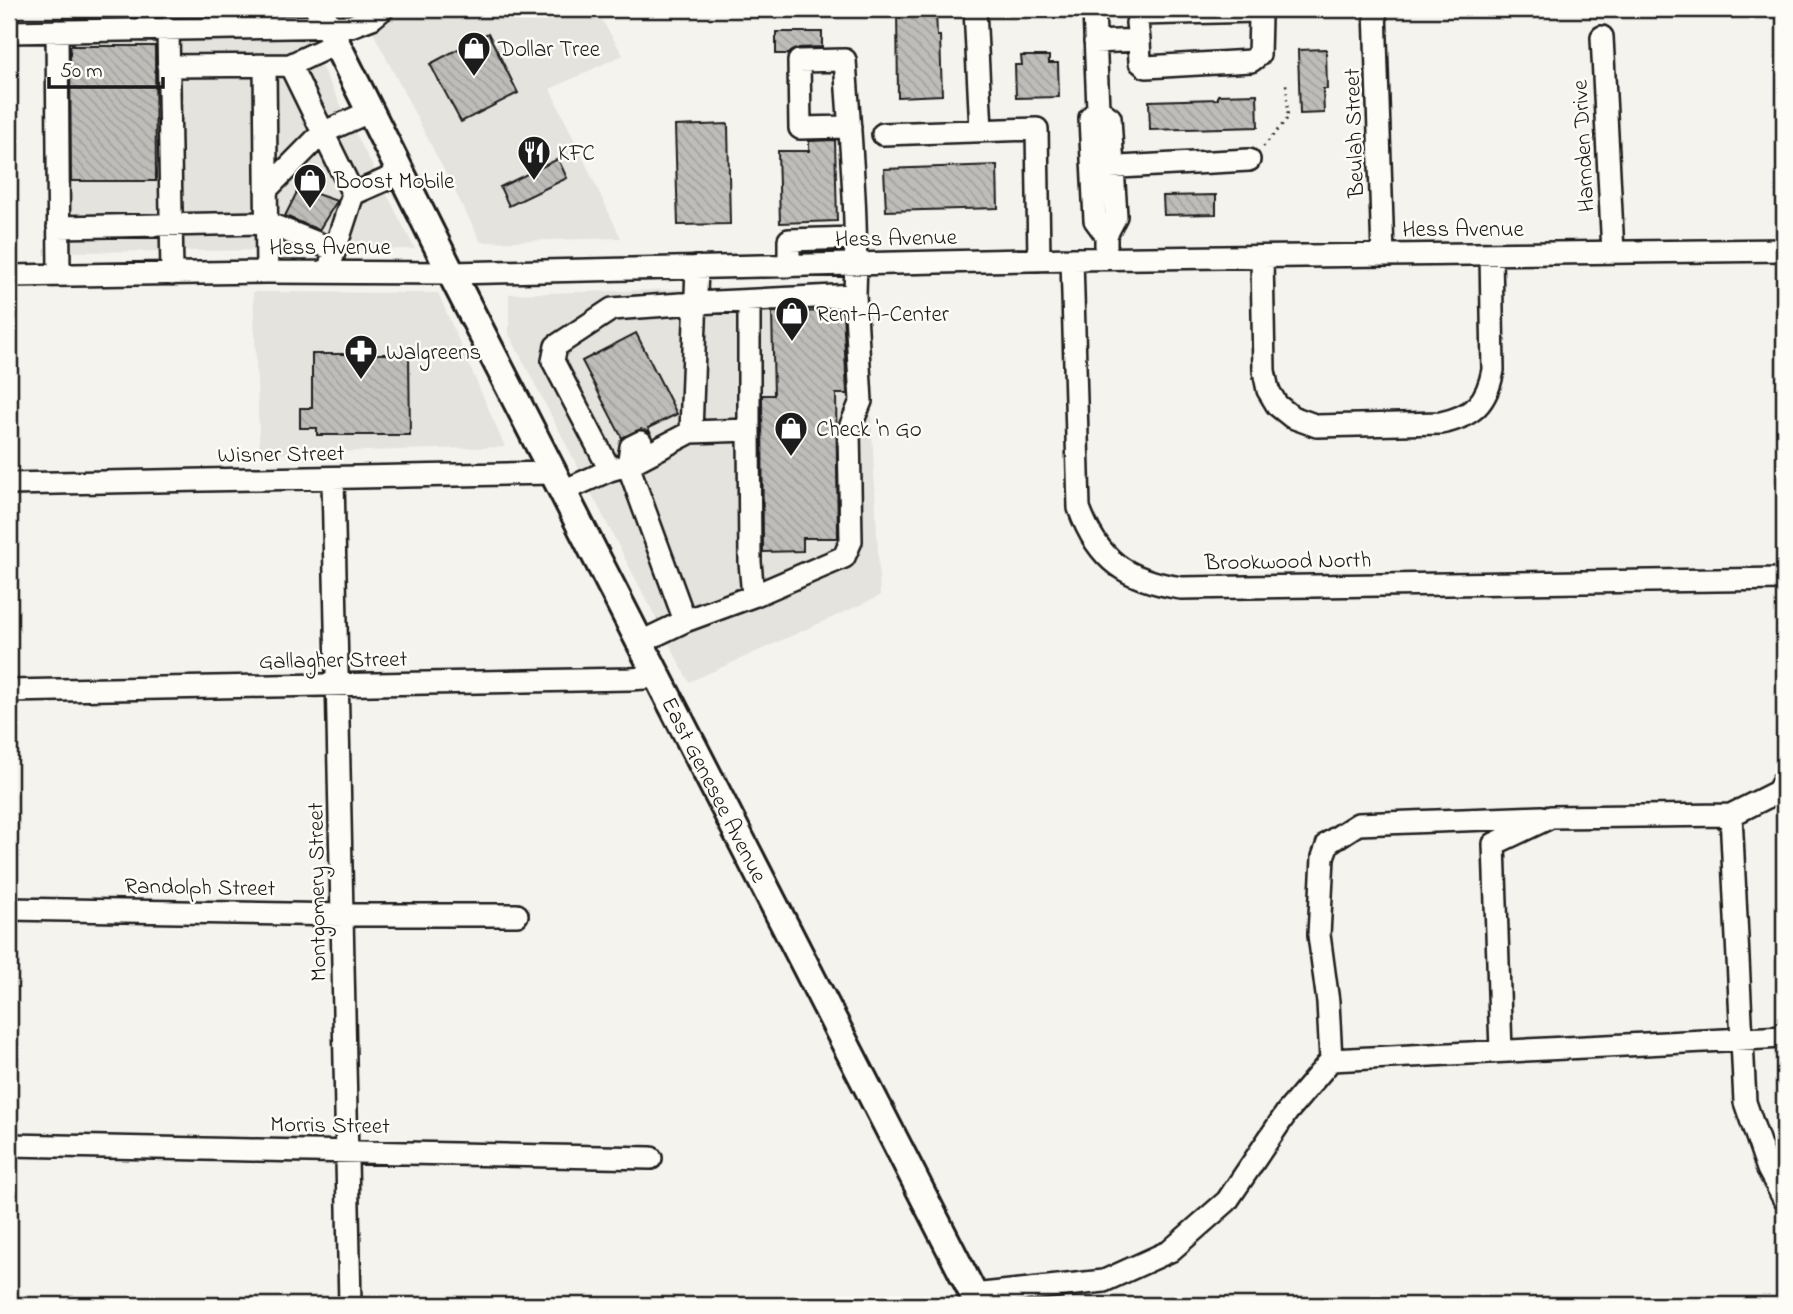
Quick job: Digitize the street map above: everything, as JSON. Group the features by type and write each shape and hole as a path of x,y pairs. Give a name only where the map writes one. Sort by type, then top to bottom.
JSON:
{"main road":[{"name":"East Genesee Avenue","path":"328,26 451,273 976,1300"}],"street":[{"path":"9,32 351,26 372,18 383,9"},
{"path":"975,9 981,130"},
{"path":"1094,9 1098,109 1110,118 1102,168 1116,216 1106,235 1107,259"},
{"name":"Beulah Street","path":"1375,9 1383,255"},
{"path":"1256,11 1260,17 1259,55 1251,61 1146,67 1140,62 1139,40 1137,23 1141,13 1256,11"},
{"path":"168,66 290,65 328,26"},
{"path":"168,28 172,274"},
{"path":"57,31 59,275"},
{"name":"Harnden Drive","path":"1602,37 1613,253"},
{"path":"1095,42 1139,40"},
{"path":"265,65 267,272"},
{"path":"290,65 353,194 328,272"},
{"path":"266,190 323,133 371,111"},
{"path":"641,642 685,621 753,596 844,556 851,541 849,430 861,401 849,127"},
{"path":"883,134 1037,129 1039,260"},
{"path":"1102,168 1255,155"},
{"path":"353,194 401,173"},
{"path":"58,227 267,223 335,250"},
{"path":"789,266 789,240 854,238"},
{"name":"Hess Avenue","path":"9,275 451,273 1072,259 1784,250"},
{"path":"1262,258 1264,371 1268,390 1277,405 1292,417 1317,426 1331,426 1441,423 1456,420 1483,401 1490,387 1493,370 1491,254"},
{"name":"Brookwood North","path":"1072,259 1079,508 1088,533 1104,556 1126,572 1153,584 1181,588 1784,579"},
{"path":"691,424 698,267"},
{"path":"685,621 619,468 553,361 556,346 611,309 855,295"},
{"path":"749,301 750,562 753,596"},
{"path":"558,482 619,468 691,424"},
{"path":"619,468 631,447 646,439 691,424 749,430"},
{"name":"Wisner Street","path":"9,484 333,478 558,482"},
{"name":"Montgomery Street","path":"333,478 350,1305"},
{"name":"Gallagher Street","path":"9,691 659,677"},
{"path":"976,1300 1104,1281 1170,1251 1227,1201 1287,1112 1331,1060 1328,1002 1319,935 1323,857 1328,843 1357,824 1551,817 1731,815 1777,792 1784,780"},
{"path":"1731,815 1745,1102 1768,1169 1784,1199"},
{"path":"1501,1051 1494,844 1551,817"},
{"name":"Randolph Street","path":"9,909 517,915"},
{"path":"1331,1060 1784,1037"},
{"name":"Morris Street","path":"9,1145 651,1158"}],"path":[{"path":"1255,155 1288,118 1286,83"}],"shaded area":[{"path":"361,9 595,9 623,55 550,89 621,238 481,242"},
{"path":"306,37 415,249 51,252 49,40"},
{"path":"865,284 880,596 689,682 509,334 509,294"},
{"path":"253,292 438,293 505,447 260,454"}],"building":[{"path":"897,9 936,9 937,36 940,36 942,95 898,97"},
{"path":"776,32 822,32 822,47 799,48 788,54 776,54"},
{"name":"Dollar Tree","path":"488,33 518,93 461,122 430,64"},
{"path":"70,46 155,46 156,181 71,181"},
{"path":"1326,49 1327,89 1323,89 1324,113 1300,114 1298,50"},
{"path":"1021,56 1049,56 1049,63 1058,63 1059,97 1016,98 1015,65 1022,65"},
{"path":"1257,94 1258,127 1150,130 1149,101 1218,99 1218,95"},
{"path":"728,124 730,224 678,225 675,126"},
{"path":"835,140 837,221 780,223 778,151 809,151 809,141"},
{"name":"KFC","path":"558,159 567,178 509,206 500,187"},
{"path":"997,165 998,208 886,211 884,169"},
{"name":"Boost Mobile","path":"299,188 337,201 319,230 285,216"},
{"path":"1216,195 1216,214 1164,215 1163,196"},
{"path":"843,311 847,394 836,394 838,538 803,538 803,551 763,552 762,395 774,395 772,312"},
{"path":"636,333 677,414 648,428 650,432 641,429 622,438 582,361"},
{"name":"Walgreens","path":"312,354 409,354 410,435 317,435 317,428 300,428 300,408 312,408"}],"place":[{"name":"Dollar Tree","path":"474,78"},
{"name":"KFC","path":"534,182"},
{"name":"Boost Mobile","path":"310,210"},
{"name":"Rent-A-Center","path":"792,343"},
{"name":"Walgreens","path":"361,381"},
{"name":"Check 'n Go","path":"791,458"}]}
